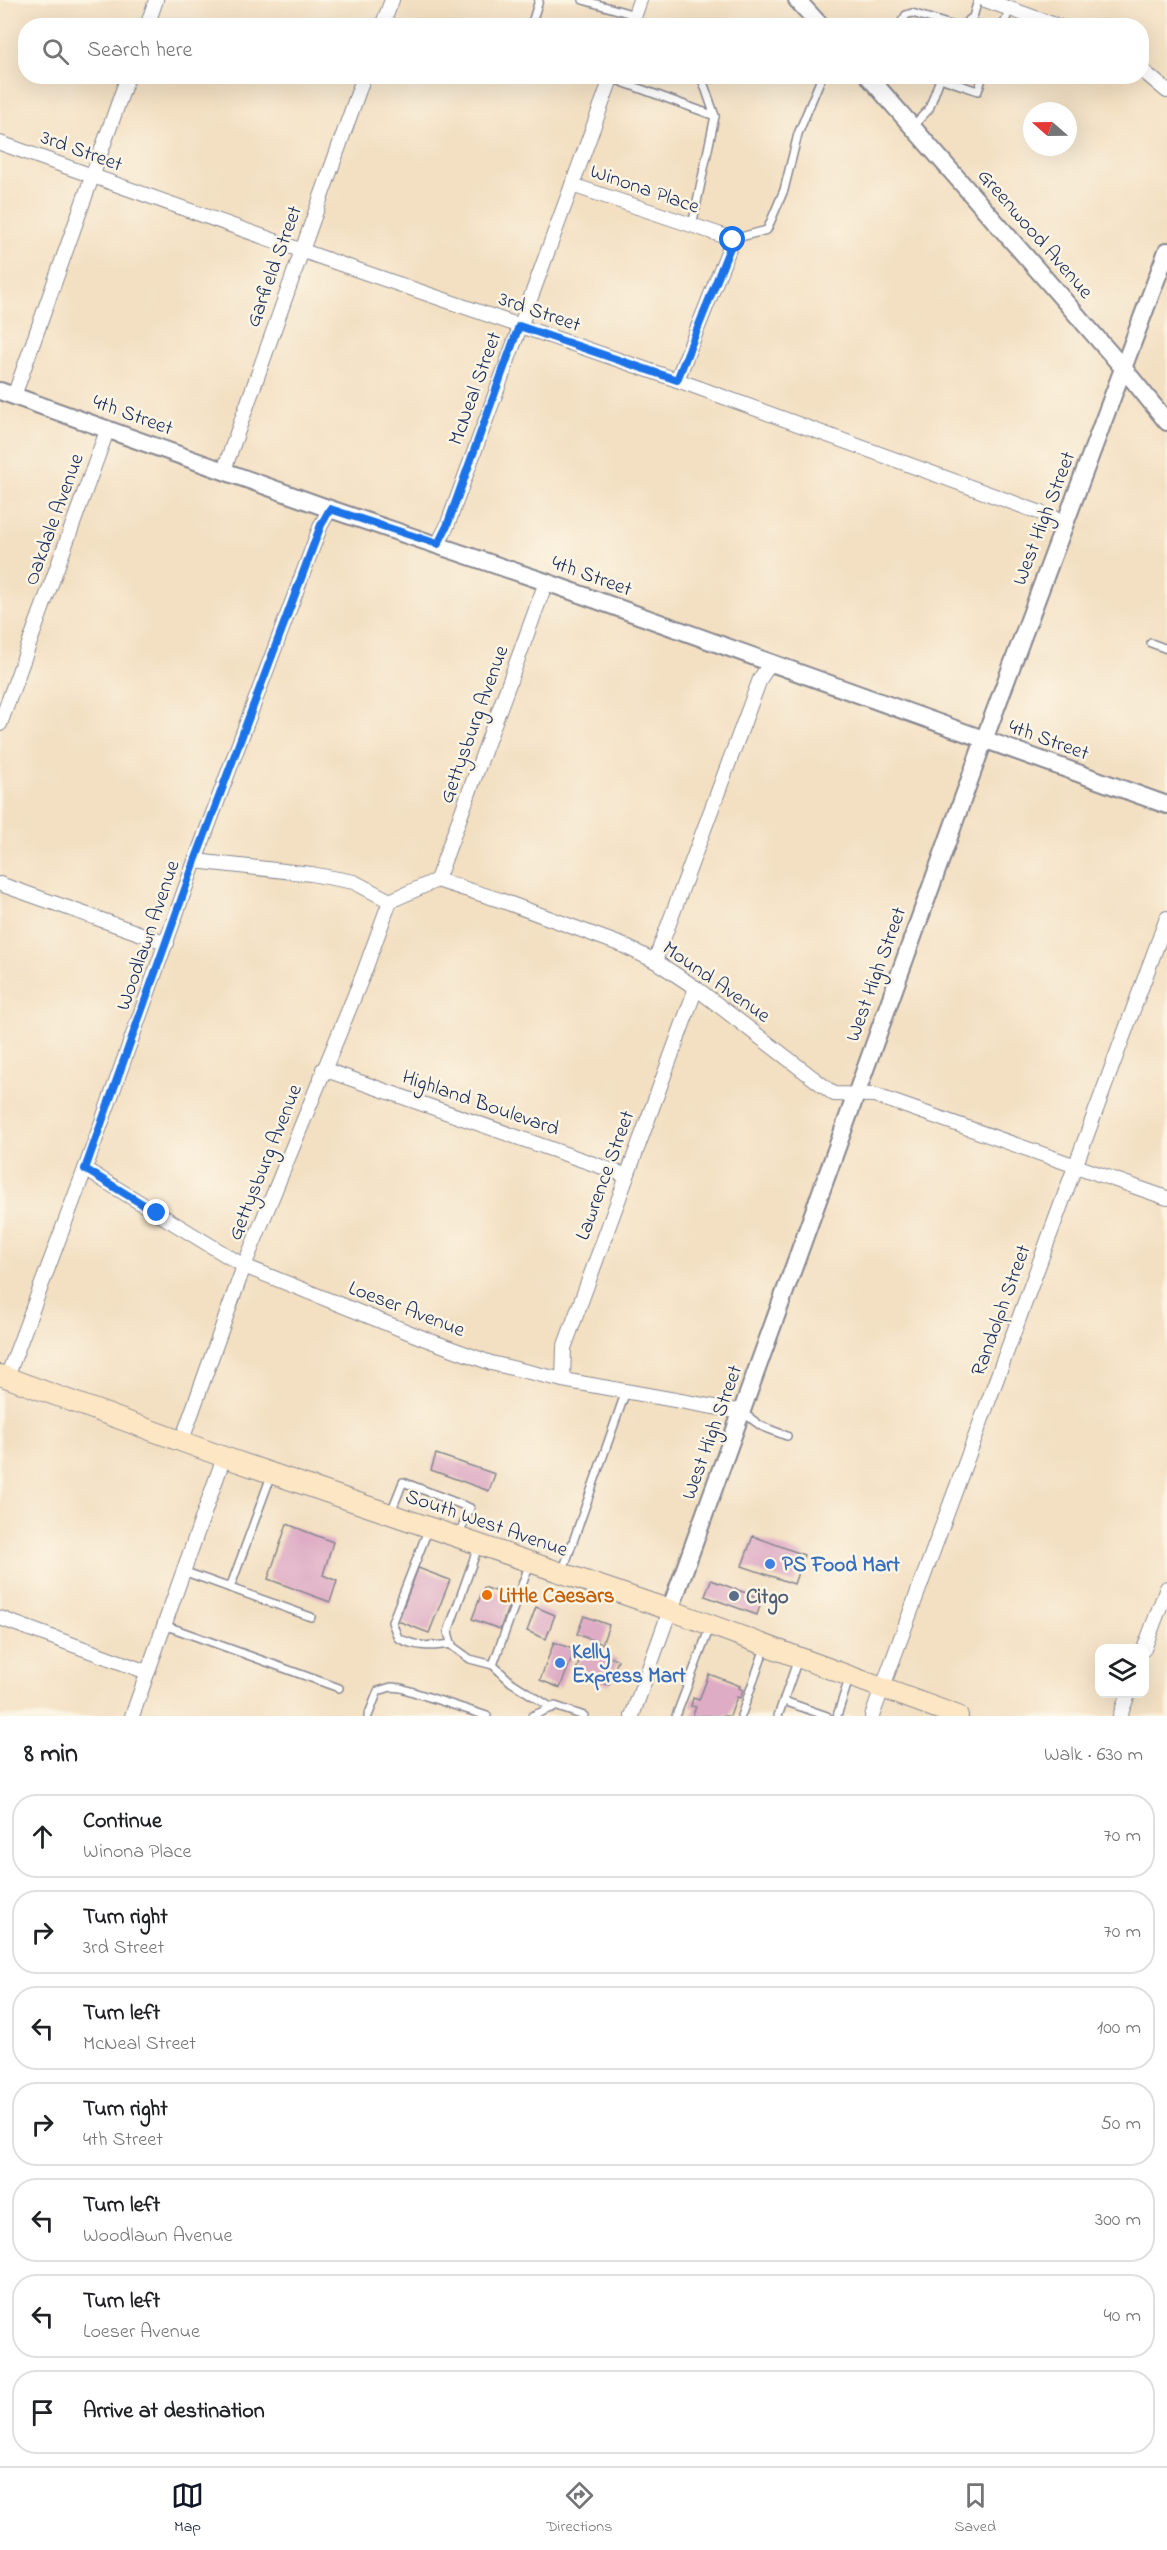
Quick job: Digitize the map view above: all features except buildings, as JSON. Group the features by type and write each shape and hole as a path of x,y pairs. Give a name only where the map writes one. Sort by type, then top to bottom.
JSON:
{"main road":[{"name":"South West Avenue","path":"3,1376 224,1457 670,1610 958,1716"}],"street":[{"path":"150,18 156,0"},
{"path":"385,18 392,0"},
{"path":"634,18 640,0"},
{"path":"797,0 814,18"},
{"path":"985,0 1035,18"},
{"path":"1149,76 1167,91"},
{"path":"7,393 92,176 125,84"},
{"name":"Garfield Street","path":"224,470 300,250 361,84"},
{"name":"McNeal Street","path":"438,544 447,526 609,84"},
{"name":"Greenwood Avenue","path":"875,84 1124,369 1167,422"},
{"name":"3rd Street","path":"0,143 300,250 677,380 1066,522"},
{"name":"Winona Place","path":"572,185 733,240"},
{"path":"677,380 733,240"},
{"name":"West High Street","path":"632,1716 855,1093 1167,250"},
{"name":"4th Street","path":"7,393 330,509 546,582 1167,805"},
{"name":"Oakdale Avenue","path":"0,724 108,428"},
{"name":"Woodlawn Avenue","path":"3,1376 85,1169 195,861 321,525 330,509"},
{"name":"Gettysburg Avenue","path":"437,880 546,582"},
{"path":"656,961 760,679 771,662"},
{"path":"195,861 311,874 354,882 390,901 437,880"},
{"name":"Mound Avenue","path":"437,880 588,933 656,961 696,988 834,1094 874,1095 1167,1198"},
{"path":"0,884 167,943"},
{"name":"Gettysburg Avenue","path":"182,1440 244,1266 363,975 390,901"},
{"name":"Randolph Street","path":"872,1716 1167,918"},
{"name":"Lawrence Street","path":"563,1380 564,1348 625,1175 696,988"},
{"name":"Highland Boulevard","path":"323,1069 625,1175"},
{"name":"Loeser Avenue","path":"85,1169 244,1266 428,1340 491,1363 563,1380 742,1412"},
{"path":"132,1716 224,1457"},
{"path":"1146,1644 1167,1588"},
{"path":"0,1618 147,1672"},
{"path":"1120,1716 1127,1698"}],"lane":[{"path":"534,18 540,0"},
{"path":"583,0 628,18"},
{"path":"972,18 978,0"},
{"path":"1006,18 1010,9"},
{"path":"904,18 912,13 920,13 933,18"},
{"path":"630,84 715,116"},
{"path":"692,226 715,116 704,84"},
{"path":"733,240 767,230 784,190 798,134 819,84"},
{"path":"913,126 929,109 938,84"},
{"path":"959,84 978,91 980,84"},
{"path":"1151,643 1167,649"},
{"path":"562,1573 626,1391"},
{"path":"742,1412 761,1426 788,1436"},
{"path":"230,1588 272,1473"},
{"path":"390,1514 403,1482 470,1508 458,1537"},
{"path":"429,1527 392,1622 398,1638 413,1645 452,1644"},
{"path":"478,1544 448,1632 452,1644 470,1659 493,1665 511,1682 552,1708"},
{"path":"493,1665 530,1562"},
{"path":"183,1571 311,1617"},
{"path":"164,1625 339,1688"},
{"path":"676,1716 711,1625"},
{"path":"741,1716 766,1645"},
{"path":"778,1716 799,1657"},
{"path":"837,1716 850,1677"},
{"path":"368,1716 378,1691 401,1688 487,1716"},
{"path":"784,1701 818,1715 827,1716"},
{"path":"532,1716 555,1706 572,1714 584,1716"}],"place":[{"name":"PS Food Mart","path":"770,1564"},
{"name":"Little Caesars","path":"487,1595"},
{"name":"Citgo","path":"734,1596"},
{"name":"Kelly Express Mart","path":"560,1663"}],"route":[{"path":"157,1213 85,1169 195,861 321,525 330,509 438,544 447,526 519,326 677,380 733,240"}]}
